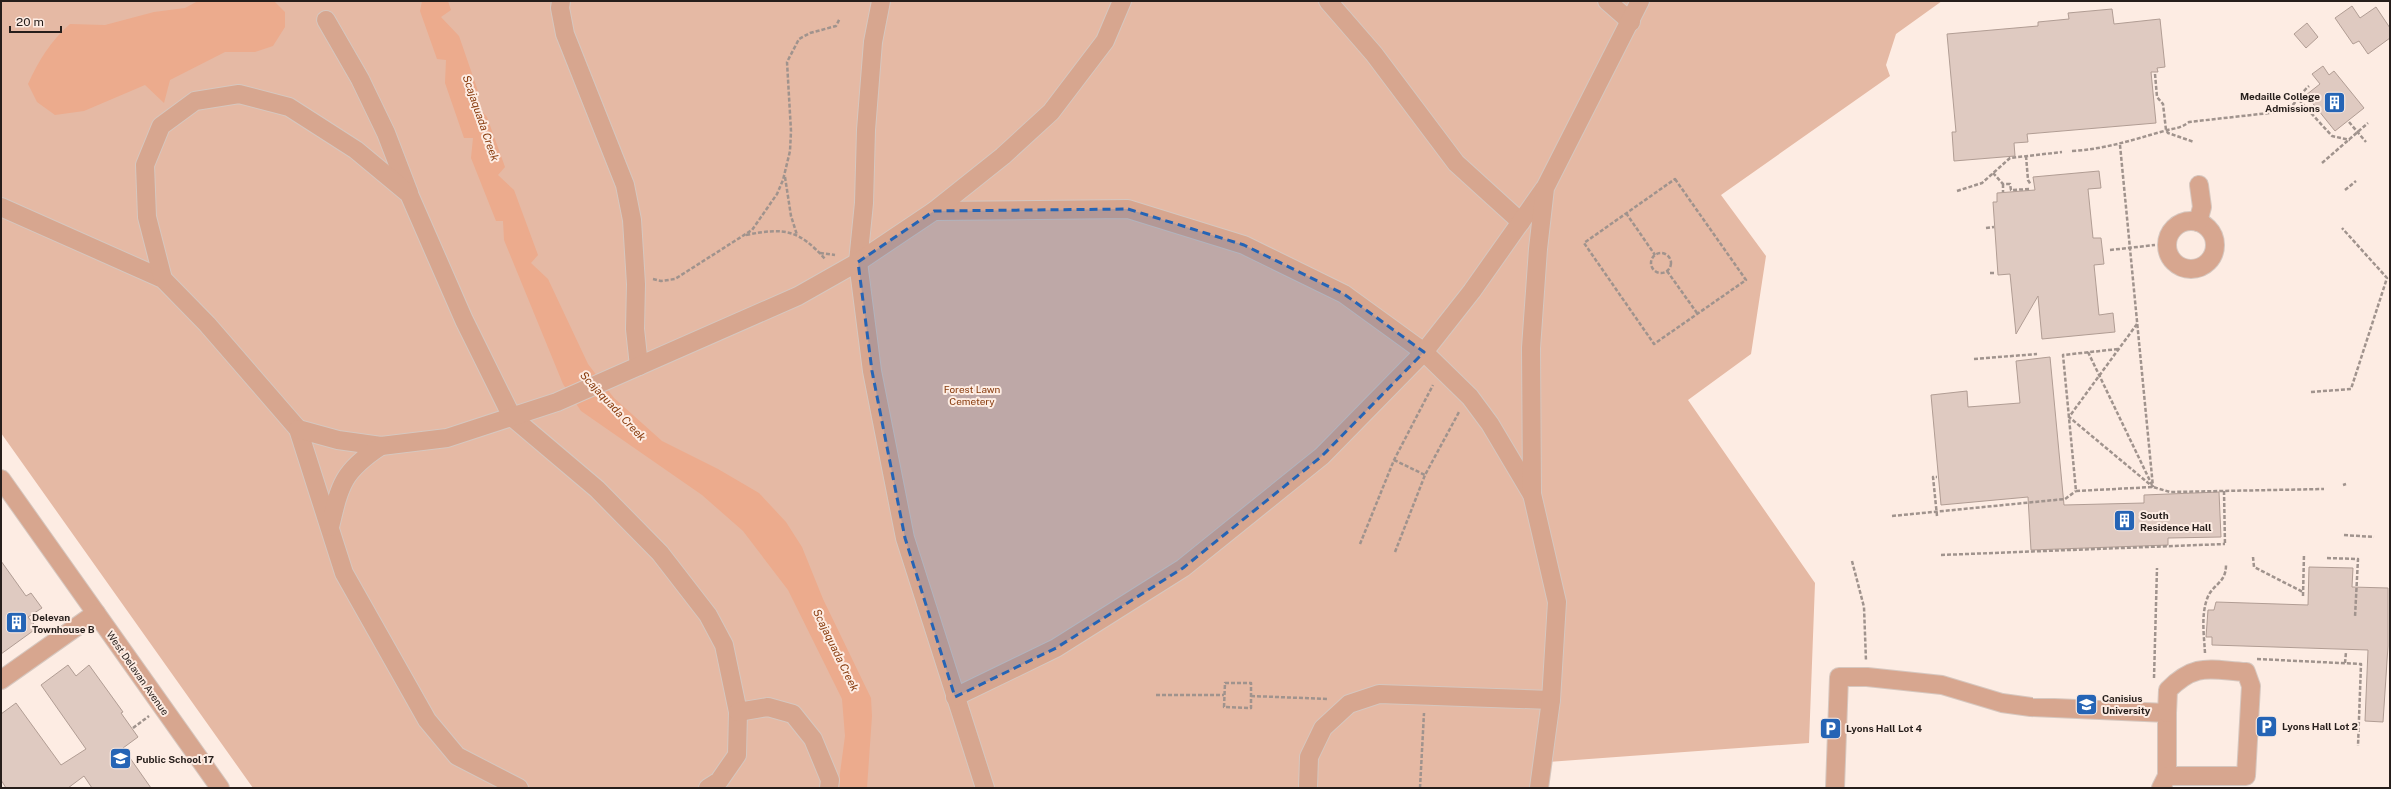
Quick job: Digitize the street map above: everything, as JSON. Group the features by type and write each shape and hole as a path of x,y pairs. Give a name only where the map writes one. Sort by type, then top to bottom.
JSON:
{"street":[{"path":"561,1 560,8 566,34 625,185 632,220 635,270 635,329 638,366"},
{"path":"881,1 873,42 866,130 864,203 858,262 872,371 905,538 985,788"},
{"path":"298,429 338,440 381,446 447,438 557,402 798,296 858,262 934,211 1003,156 1051,112 1105,41 1122,1"},
{"path":"1328,1 1374,54 1456,163 1521,222"},
{"path":"1607,1 1631,22"},
{"path":"955,697 1056,648 1184,568 1322,456 1424,352 1472,291 1545,188 1631,22 1640,1"},
{"path":"326,20 360,79 380,120 409,194 464,320 512,417 608,500 660,553 708,615 724,644 738,712 737,755 719,781 708,788"},
{"path":"163,279 147,218 145,165 161,126 195,101 239,94 289,107 356,150 409,194"},
{"path":"2198,222 2202,207 2199,185"},
{"path":"1540,788 1551,700 1557,602 1532,494 1531,348 1538,249 1545,188"},
{"path":"1,207 163,279 207,324 298,429 344,573 427,720 457,756 519,788"},
{"path":"934,211 1128,209 1244,245 1344,294 1424,352 1470,397 1490,424 1532,494"},
{"path":"329,528 339,488 358,460 381,446"},
{"name":"West Delavan Avenue","path":"1,479 220,788"},
{"path":"1,680 96,613"},
{"path":"2196,669 2246,672 2250,686 2246,776 2164,782 2168,690 2182,676 2196,669"},
{"path":"1835,788 1839,677 1867,677 1942,685 2002,703 2031,707 2167,713"},
{"path":"1308,788 1309,757 1323,728 1349,704 1379,694 1551,700"},
{"path":"738,712 768,707 793,714 813,739 830,780 829,788"}],"path":[{"path":"635,270 661,281 675,279 752,230 777,194 785,174 791,131 787,62 798,39 810,33 836,26 840,18"},
{"path":"2156,74 2157,97 2163,104 2166,130 2168,134 2194,142"},
{"path":"2072,151 2120,145 2166,130 2181,128 2189,122 2287,111 2299,100 2300,94 2309,86"},
{"path":"2299,100 2332,136 2350,140"},
{"path":"2349,122 2366,142"},
{"path":"2322,163 2368,123"},
{"path":"2120,145 2153,487"},
{"path":"1957,191 1982,183 2010,158 2062,152"},
{"path":"2003,184 2010,184 2011,190 2031,187 2028,180 2026,156"},
{"path":"1993,173 2003,184 2003,192"},
{"path":"785,174 788,202 797,235"},
{"path":"1675,179 1746,280 1697,314 1654,344 1584,243 1675,179"},
{"path":"2345,190 2356,181"},
{"path":"1626,213 1655,255"},
{"path":"1986,228 1994,227"},
{"path":"2311,392 2350,389 2387,278 2342,228"},
{"path":"744,236 785,230 797,235 814,246 837,274"},
{"path":"2110,250 2155,246"},
{"path":"1661,253 1668,256 1670,265 1667,271 1657,272 1652,267 1652,261 1655,255 1661,253"},
{"path":"1667,271 1697,314"},
{"path":"1990,273 1996,273"},
{"path":"2069,417 2137,323"},
{"path":"2076,491 2063,355 2118,349"},
{"path":"2088,352 2153,487"},
{"path":"1974,359 2037,354"},
{"path":"1360,544 1394,460 1419,409 1442,369"},
{"path":"1395,552 1425,475 1460,411 1470,397"},
{"path":"2069,417 2153,487"},
{"path":"1394,460 1425,475"},
{"path":"1937,477 1933,477 1937,516"},
{"path":"1892,516 2065,499 2076,491 2153,487 2170,492 2324,489"},
{"path":"1941,555 2225,545 2224,491"},
{"path":"2344,535 2374,537"},
{"path":"2303,596 2304,554"},
{"path":"2253,557 2254,568 2303,592"},
{"path":"2327,558 2358,559 2355,617"},
{"path":"1852,561 1864,607 1866,668"},
{"path":"2205,657 2203,617 2206,600 2225,575 2226,565"},
{"path":"2154,682 2157,568"},
{"path":"2345,663 2346,652"},
{"path":"2358,746 2361,664"},
{"path":"1225,683 1251,683 1250,708 1224,707 1224,695 1225,683"},
{"path":"1156,695 1224,695"},
{"path":"1420,788 1425,695"},
{"path":"1251,696 1334,699 1349,704"},
{"path":"133,728 144,720"}],"highlighted area":[{"path":"1128,209 1244,245 1344,294 1424,352 1322,456 1183,568 1056,648 955,697 905,538 872,371 858,262 934,211"}],"green space":[{"name":"Forest Lawn Cemetery","path":"1,1 1942,1 1896,34 1886,65 1890,76 1721,195 1766,256 1751,354 1688,400 1815,583 1809,743 1548,762 1546,788 253,788 1,433"}],"water":[{"path":"198,1 274,1 285,12 285,27 273,46 255,52 225,52 170,80 164,103 145,85 84,111 55,115 37,102 28,84 36,67 46,52 70,24 105,25 154,12 185,8"},
{"name":"Scajaquada Creek","path":"422,1 448,1 451,10 441,17 459,36 478,91 469,96 487,117 505,167 498,175 514,190 538,255 531,263 548,279 588,364 614,398 662,441 718,469 759,493 786,522 802,547 823,599 871,698 872,716 867,788 838,788 845,736 842,699 788,590 743,531 702,495 581,411 563,384 504,240 503,221 496,221 471,158 473,138 464,138 445,83 446,60 437,59 420,11"}],"building":[{"path":"2352,6 2360,18 2376,7 2390,28 2390,38 2368,54 2359,41 2353,44 2335,18"},
{"path":"2112,9 2114,24 2160,19 2165,67 2157,68 2158,72 2151,72 2156,123 2027,134 2028,142 2014,143 2015,156 1954,161 1952,132 1956,132 1947,34 2038,26 2038,22 2069,19 2068,13"},
{"path":"2307,23 2318,37 2306,48 2294,34"},
{"name":"Medaille College Admissions","path":"2323,66 2329,75 2334,71 2364,108 2335,131 2306,95 2320,84 2312,74"},
{"path":"2099,171 2101,188 2088,189 2093,238 2101,238 2104,264 2094,265 2099,315 2113,313 2115,332 2042,339 2038,296 2016,334 2010,274 1998,275 1993,202 1997,202 1997,193 2035,190 2033,177"},
{"path":"2050,357 2064,505 2144,503 2144,495 2219,492 2221,537 2168,538 2168,545 2031,550 2028,497 1941,505 1931,395 1967,391 1968,407 2020,403 2016,361"},
{"name":"Delevan Townhouse B","path":"1,561 26,596 31,593 42,608 28,617 37,628 1,654"},
{"path":"2309,567 2353,568 2352,587 2388,588 2388,646 2383,722 2365,721 2368,650 2212,645 2212,637 2206,637 2208,610 2214,610 2216,602 2308,605"},
{"path":"68,665 76,676 89,665 123,712 121,713 138,737 123,748 151,788 92,788 84,776 68,788 6,788 1,780 1,714 16,703 61,765 86,749 41,685"}],"place":[{"name":"Medaille College Admissions","path":"2335,102"},
{"name":"South Residence Hall","path":"2125,521"},
{"name":"Delevan Townhouse B","path":"17,623"},
{"name":"Canisius University","path":"2086,704"},
{"name":"Lyons Hall Lot 2","path":"2266,726"},
{"name":"Lyons Hall Lot 4","path":"1831,728"},
{"name":"Public School 17","path":"121,759"}]}
